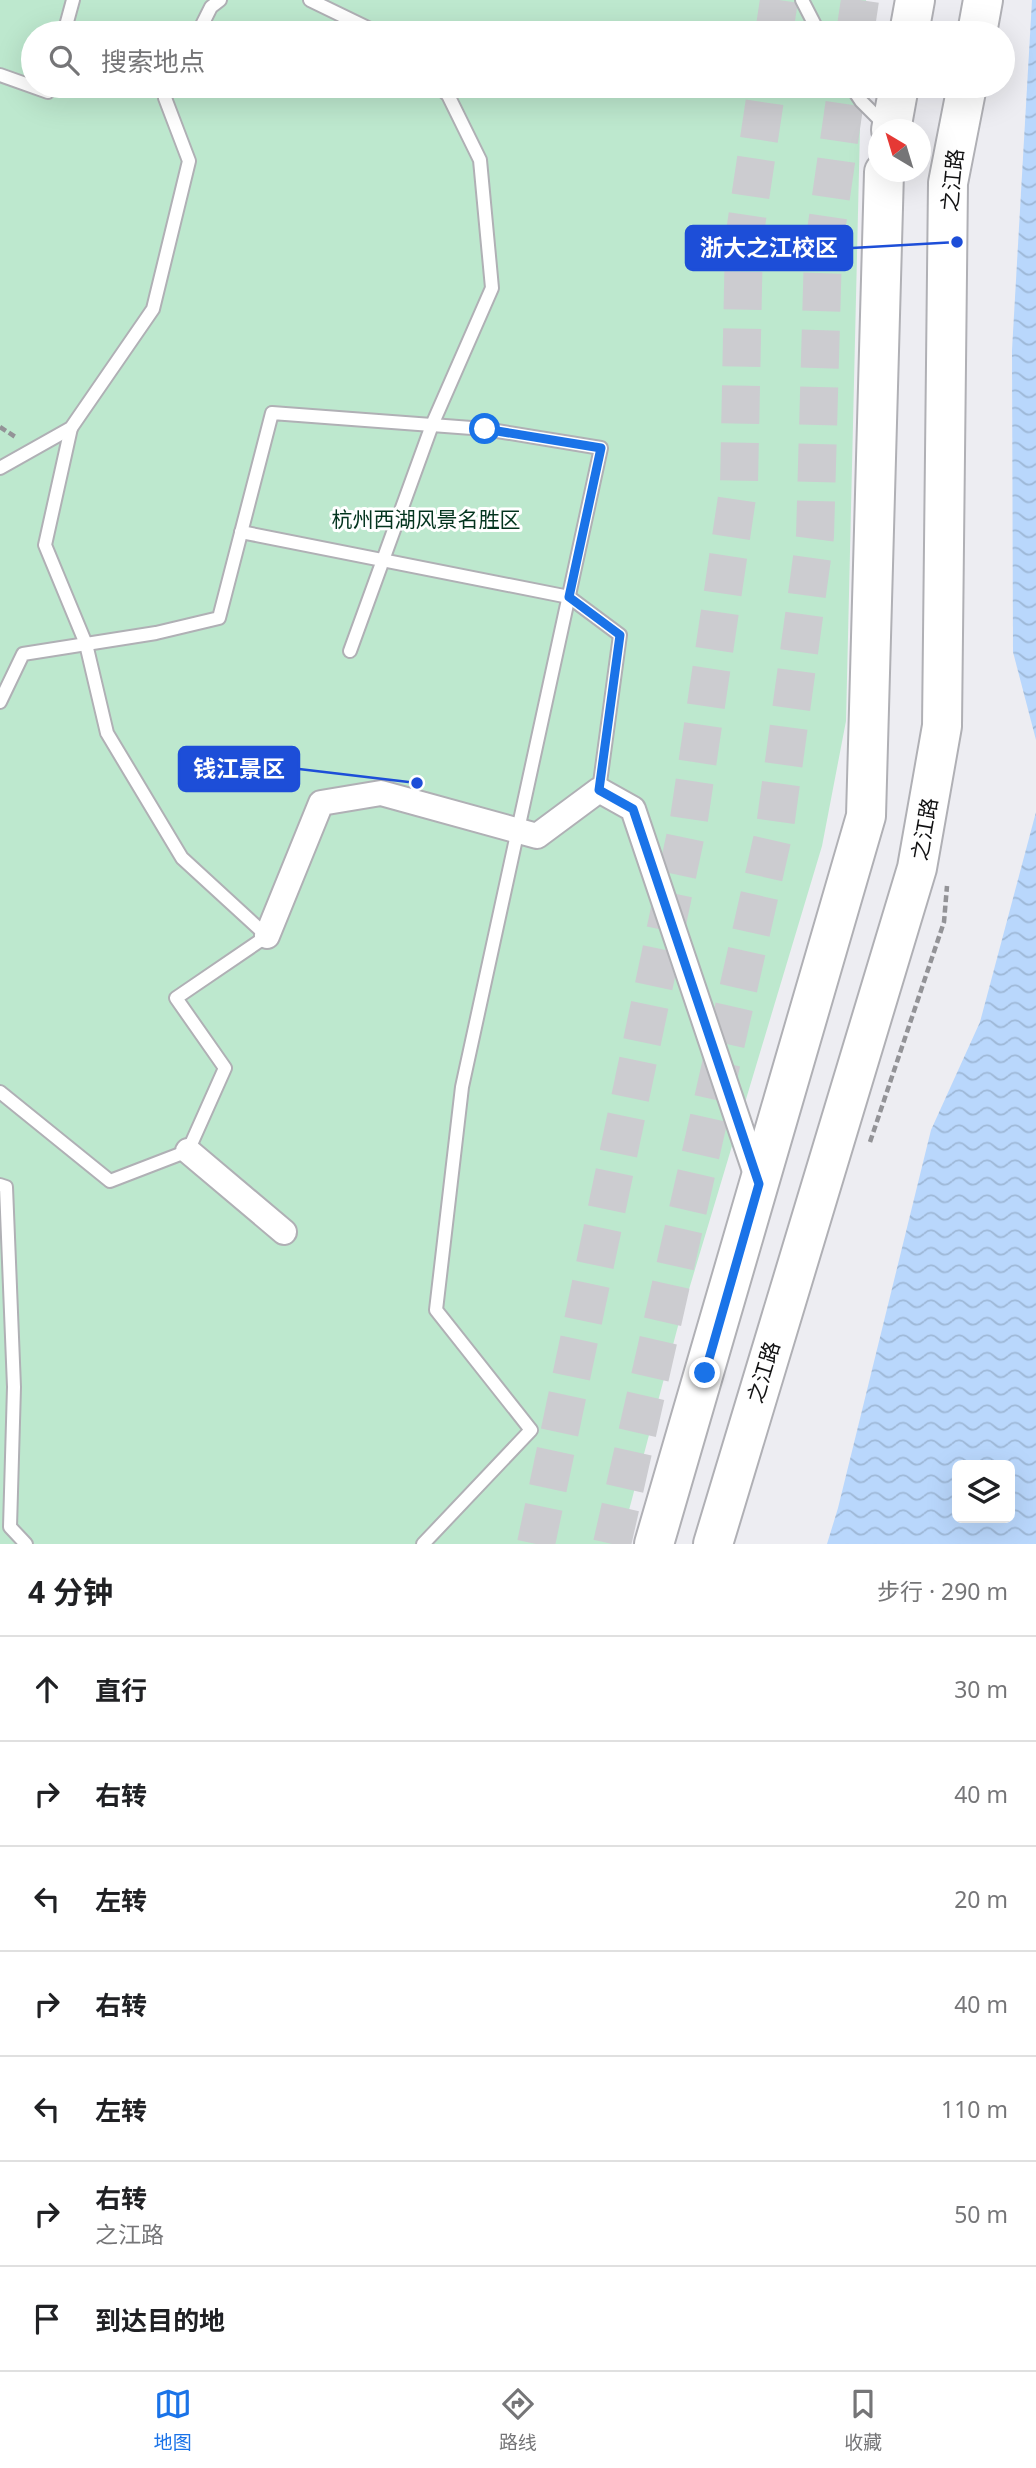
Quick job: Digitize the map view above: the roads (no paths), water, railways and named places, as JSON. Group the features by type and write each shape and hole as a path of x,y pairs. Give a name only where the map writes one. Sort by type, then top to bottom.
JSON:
{"main road":[{"path":"911,21 915,0"},
{"path":"979,21 983,0"},
{"path":"892,119 897,98"},
{"name":"之江路","path":"713,1544 917,868 942,726 948,183 965,98"},
{"path":"654,1544 866,816 884,182"}],"street":[{"path":"267,936 321,803 381,793 537,836 599,790 633,809 759,1184"},
{"path":"188,1151 284,1232"}],"lane":[{"path":"68,21 74,0"},
{"path":"204,21 211,7 220,0"},
{"path":"802,0 813,21"},
{"path":"316,1 355,21"},
{"path":"0,75 21,82"},
{"path":"0,1091 110,1181 188,1151 225,1068 176,998 267,936 182,858 107,733 86,644 45,544 71,428 153,309 189,161 165,98"},
{"path":"350,651 432,425 492,288 480,160 449,98"},
{"path":"859,98 879,119"},
{"path":"0,702 23,654 156,633 219,618 272,413 485,429 601,448 462,1087 436,1310 531,1430 423,1544"},
{"path":"0,468 71,428"},
{"path":"241,533 569,597 620,635 599,790"},
{"path":"0,1185 6,1187 14,1387 10,1527 26,1544"}],"water":[{"path":"1032,0 1036,0 1036,740 1013,652 1012,350"},
{"path":"1036,812 1036,1544 827,1544 931,1130 980,1022"}],"tunnel":[{"path":"776,21 779,0"},
{"path":"857,21 860,0"},
{"path":"536,1544 689,819 739,484 744,239 765,98"},
{"path":"612,1544 775,827 815,536 823,252 845,98"}],"place":[{"name":"浙大之江校区","path":"957,242"},
{"name":"钱江景区","path":"417,783"}],"park label":[{"name":"杭州西湖风景名胜区","path":"426,519"}]}
